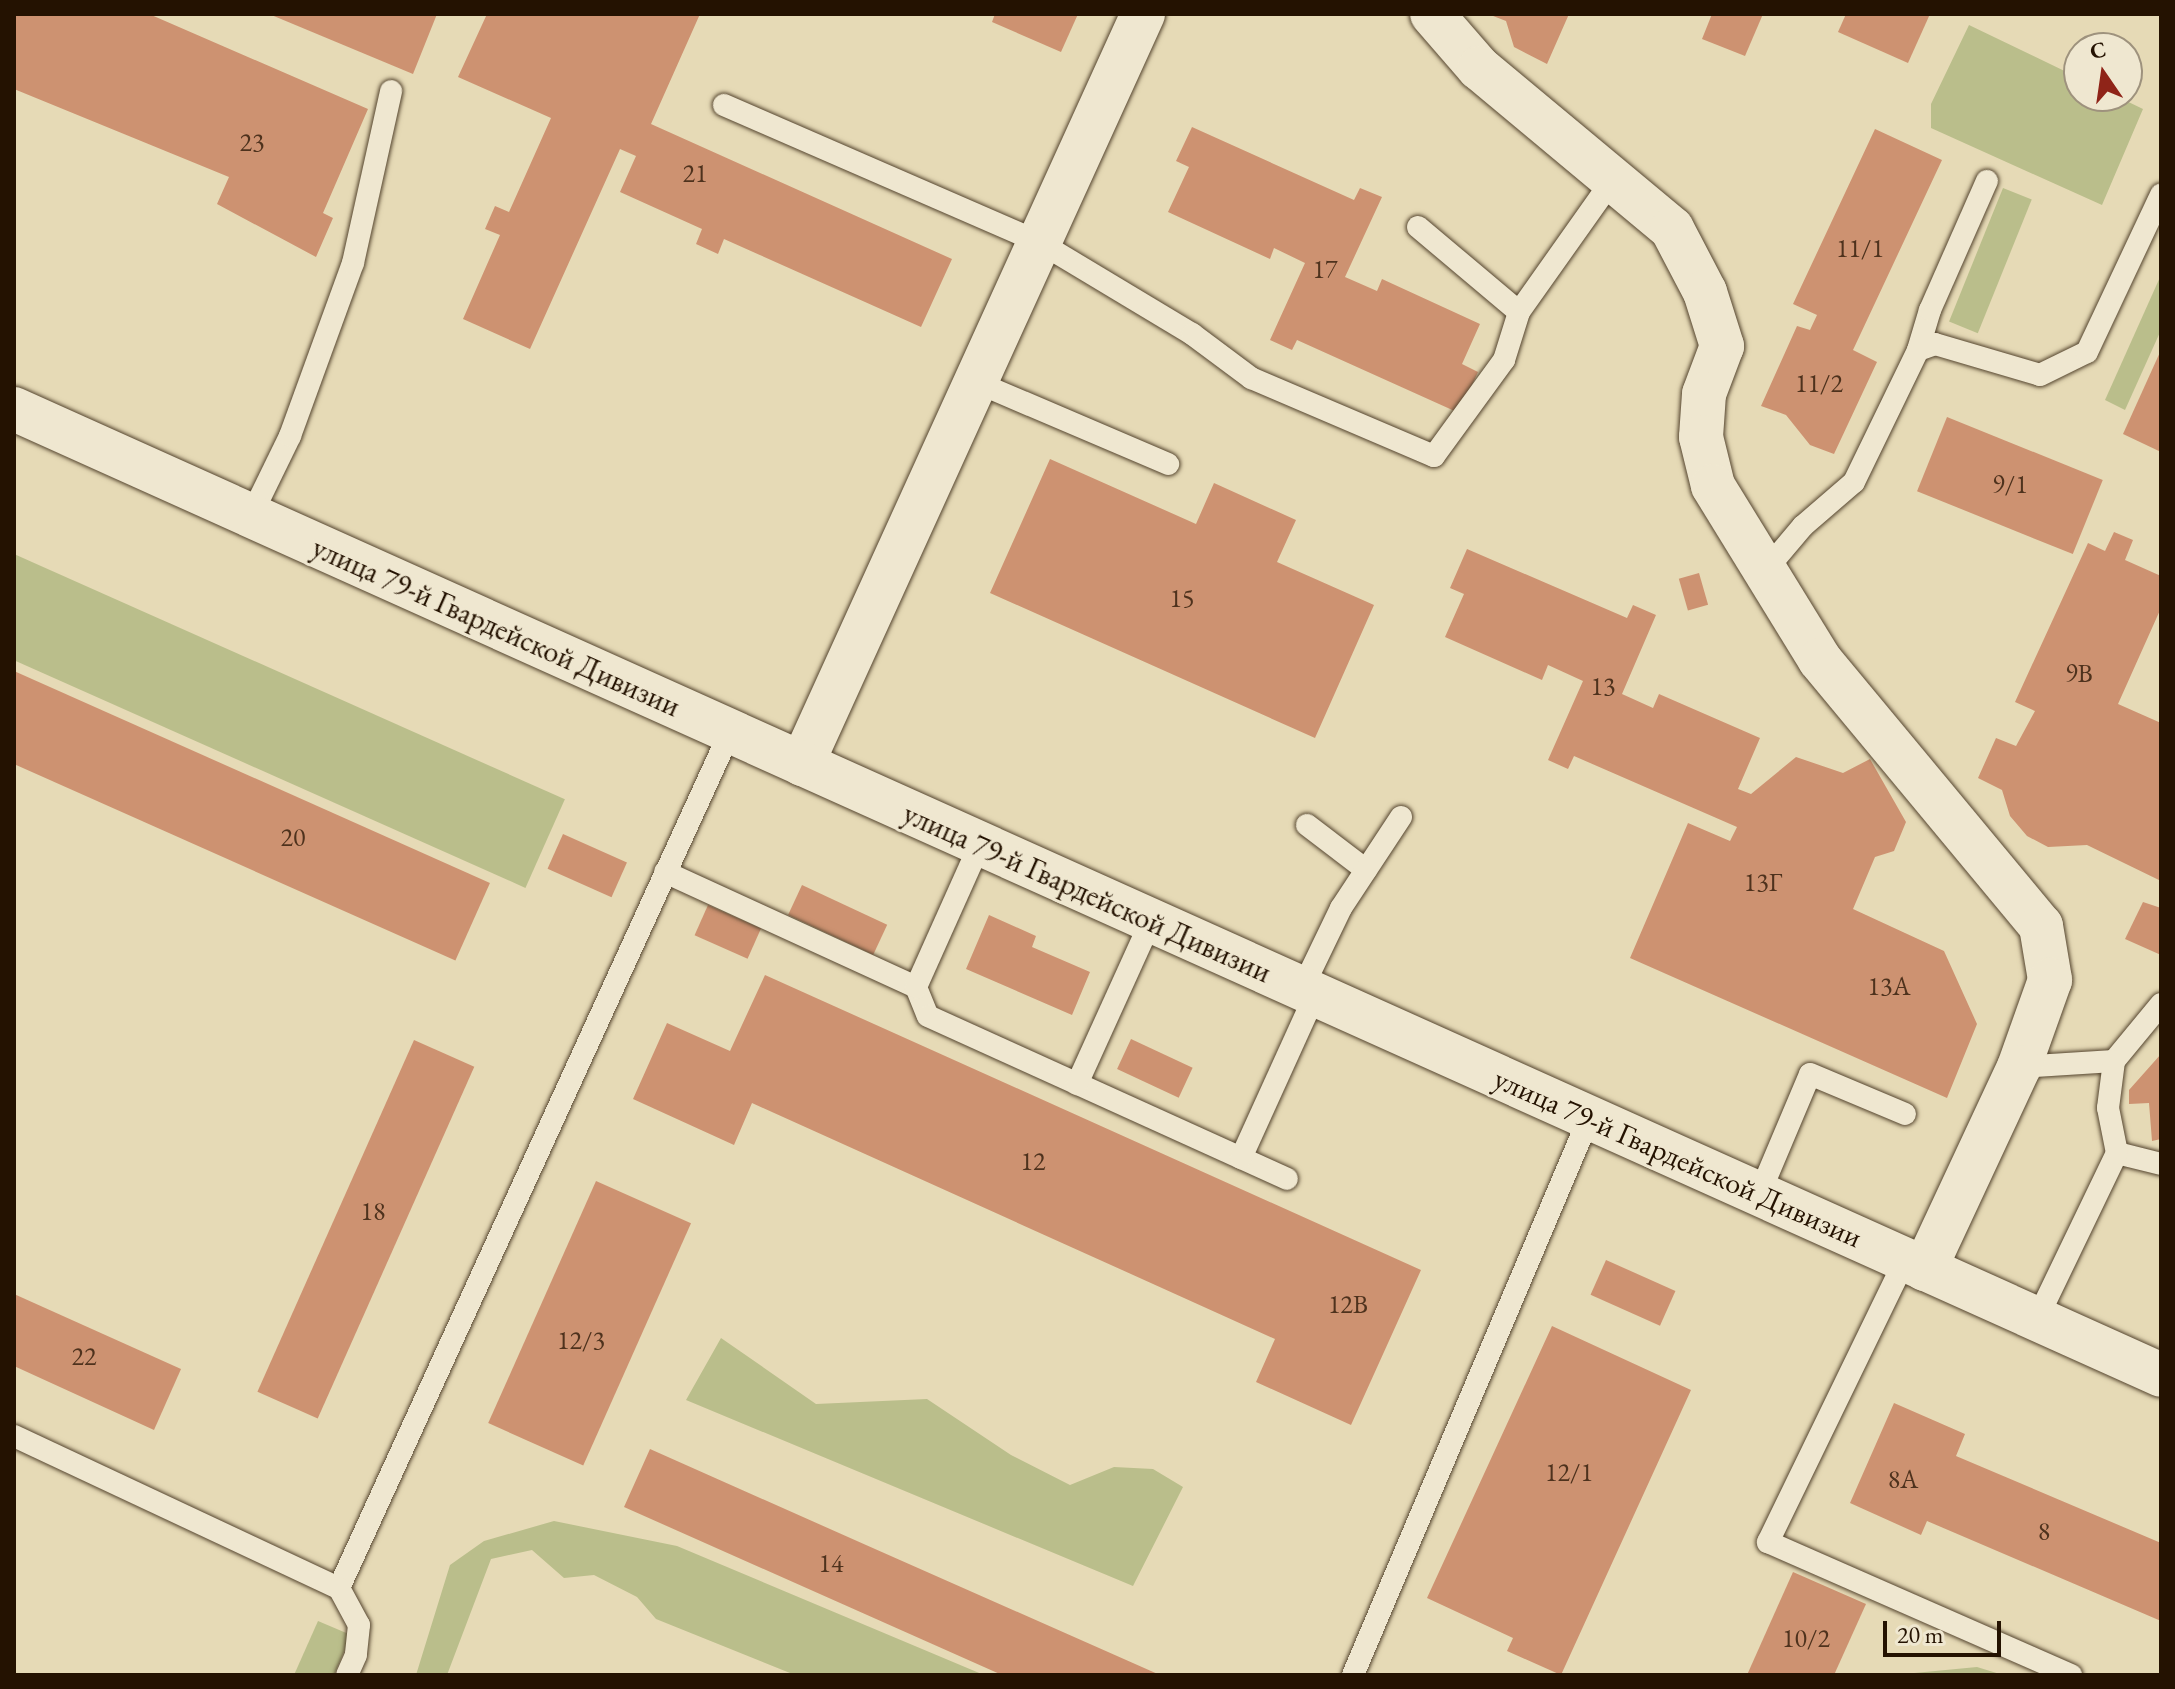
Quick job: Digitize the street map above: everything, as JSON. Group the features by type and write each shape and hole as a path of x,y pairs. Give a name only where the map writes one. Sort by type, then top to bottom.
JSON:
{"street":[{"path":"802,764 1143,14"},
{"path":"1432,14 1479,68 1672,229 1705,292 1722,346 1704,394 1701,437 1713,486 1820,660 2041,926 2050,980 2019,1067 1915,1264"},
{"name":"улица 79-й Гвардейской Дивизии","path":"14,409 2161,1375"}],"lane":[{"path":"251,516 290,436 353,263 391,91"},
{"path":"724,105 1039,242 1192,334 1251,378 1434,456 1504,360 1519,312 1614,178"},
{"path":"1765,571 1803,526 1854,482 1918,350 1930,310 1987,181"},
{"path":"1918,350 1935,344 2040,375 2087,352 2161,195"},
{"path":"1418,227 1519,312"},
{"path":"976,382 1168,464"},
{"path":"339,1588 730,732"},
{"path":"1241,1158 1341,908 1401,817"},
{"path":"1307,825 1366,870"},
{"path":"916,987 980,844"},
{"path":"665,872 916,987 928,1016 1287,1179"},
{"path":"1077,1084 1151,921"},
{"path":"2037,1319 2117,1153 2108,1108 2114,1061 2161,1004"},
{"path":"2019,1067 2114,1061"},
{"path":"1759,1195 1810,1074 1905,1114"},
{"path":"1353,1675 1589,1118"},
{"path":"2117,1153 2161,1164"},
{"path":"1915,1264 1768,1542 2071,1675"},
{"path":"14,1436 339,1588 359,1625 356,1655 347,1675"}],"green space":[{"path":"1969,25 2063,70 2063,112 2142,112 2102,205 1931,128 1931,104"},
{"path":"2003,188 2032,200 1978,333 1949,322"},
{"path":"2161,275 2161,330 2125,410 2105,400"},
{"path":"14,554 565,799 525,888 14,660"},
{"path":"721,1338 816,1404 927,1399 1011,1455 1070,1485 1114,1467 1153,1469 1183,1487 1133,1586 686,1400"},
{"path":"554,1521 677,1546 984,1675 795,1675 656,1619 637,1597 594,1575 564,1578 532,1550 491,1559 447,1675 416,1675 450,1565 484,1541"},
{"path":"318,1621 351,1635 334,1675 294,1675"},
{"path":"1977,1667 2003,1675 1904,1675 1904,1674"}],"building":[{"path":"14,14 149,14 368,109 323,213 333,218 316,257 217,204 229,177 14,89"},
{"path":"269,14 437,14 413,74"},
{"path":"487,14 700,14 651,124 952,259 921,327 724,239 718,254 696,244 702,229 620,192 636,156 620,149 530,349 463,319 500,235 485,229 495,206 509,212 551,118 458,77"},
{"path":"995,14 1078,14 1061,52 992,22"},
{"path":"1488,14 1569,14 1547,64 1514,47 1506,21"},
{"path":"1712,14 1763,14 1745,56 1702,39"},
{"path":"1846,14 1930,14 1908,63 1838,32"},
{"path":"1192,127 1354,200 1360,188 1382,197 1345,277 1377,291 1382,279 1480,324 1462,364 1478,372 1459,413 1297,340 1292,350 1270,340 1305,263 1274,248 1270,259 1168,212 1189,167 1176,161"},
{"path":"1875,129 1942,160 1853,350 1877,362 1834,454 1810,445 1786,415 1761,406 1797,326 1810,330 1817,315 1793,304"},
{"path":"2161,350 2161,452 2123,434"},
{"path":"1947,417 2103,480 2073,554 1917,491"},
{"path":"1050,459 1196,524 1214,483 1296,520 1277,562 1374,605 1315,738 990,593"},
{"path":"2114,532 2133,540 2125,560 2161,576 2161,608 2118,704 2161,723 2161,881 2087,845 2048,847 2027,836 2010,816 2002,790 1978,778 1996,738 2016,746 2035,711 2015,702 2088,543 2105,551"},
{"path":"1467,549 1627,618 1633,605 1656,615 1622,694 1653,708 1659,694 1760,738 1738,789 1751,794 1796,757 1843,773 1870,759 1906,822 1894,851 1875,857 1853,909 1944,951 1977,1024 1947,1098 1630,958 1688,823 1730,841 1737,827 1574,756 1568,769 1548,760 1583,681 1548,665 1542,680 1445,637 1464,594 1450,588"},
{"path":"1699,573 1708,605 1688,611 1679,579"},
{"path":"14,671 490,883 455,961 14,764"},
{"path":"563,834 627,862 611,897 548,869"},
{"path":"802,885 887,925 873,955 788,915"},
{"path":"2143,902 2161,908 2161,955 2125,939"},
{"path":"708,905 761,929 748,959 695,935"},
{"path":"989,915 1036,936 1032,947 1090,972 1072,1015 966,969"},
{"path":"765,975 1421,1270 1351,1425 1256,1382 1275,1339 752,1103 734,1145 633,1099 667,1023 730,1051"},
{"path":"1131,1039 1193,1068 1179,1098 1117,1069"},
{"path":"414,1040 474,1067 318,1419 257,1392"},
{"path":"2161,1054 2161,1139 2152,1141 2149,1103 2129,1104 2129,1090"},
{"path":"596,1181 691,1223 583,1465 488,1423"},
{"path":"1606,1260 1675,1291 1660,1326 1591,1295"},
{"path":"14,1294 181,1369 154,1430 14,1366"},
{"path":"1552,1326 1691,1390 1561,1675 1507,1651 1513,1638 1427,1598"},
{"path":"1894,1403 1965,1434 1956,1456 2161,1543 2161,1621 1927,1521 1921,1535 1850,1503"},
{"path":"650,1449 1160,1675 1002,1675 624,1507"},
{"path":"1793,1572 1866,1604 1834,1675 1747,1675"}]}
